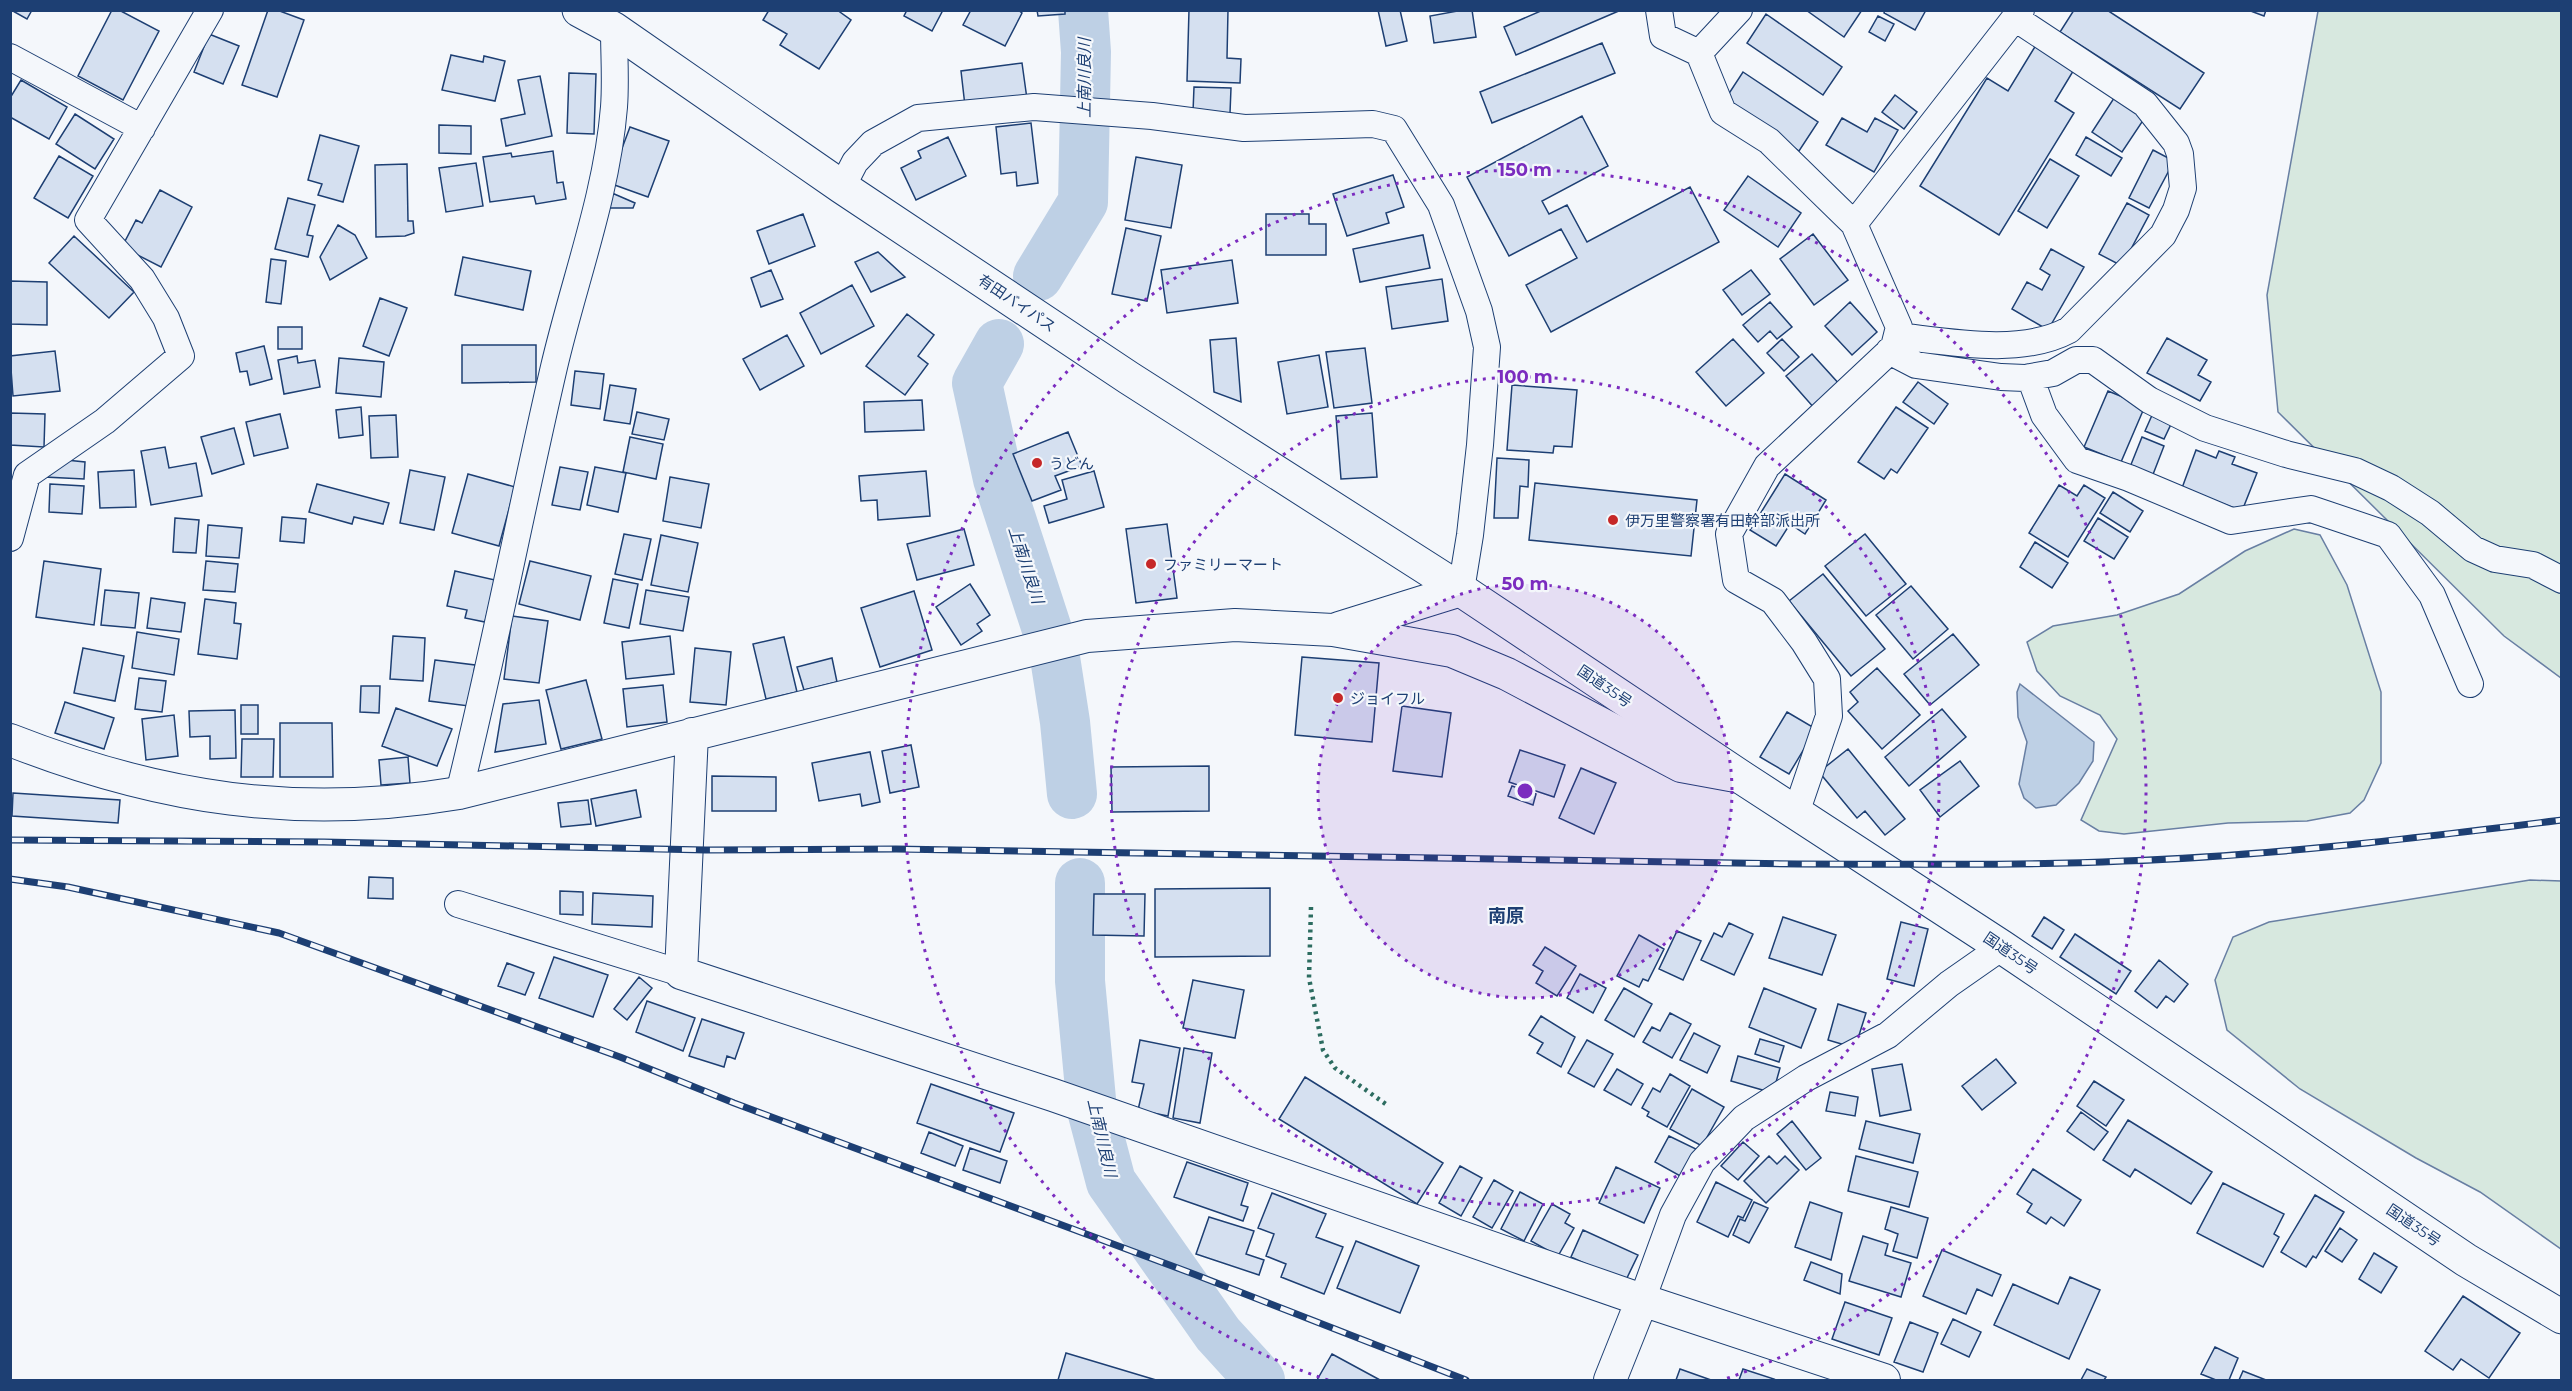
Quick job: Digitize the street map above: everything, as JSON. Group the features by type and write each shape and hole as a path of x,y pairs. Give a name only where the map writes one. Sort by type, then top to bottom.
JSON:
{"highway":[{"name":"有田バイパス","path":"579,10 618,20 842,187 1129,378 1461,590"},
{"name":"国道35号","path":"1461,590 1741,777 2002,947 2466,1260 2562,1317"}],"street":[{"path":"10,538 15,504 27,475 105,421 181,356 166,318 142,279 88,220 210,10"},
{"path":"1659,10 1664,36 1699,53 1723,112 1769,141 1854,224 1899,327 1893,343 1767,466 1729,534 1736,580 1773,601 1804,642 1827,679 1829,716 1796,813"},
{"path":"1699,53 1739,10"},
{"path":"1854,224 2018,14 2145,104 2176,143 2180,154 2183,188 2176,210 2163,235 2069,330 2043,342 1893,343"},
{"path":"459,793 490,668 506,583 557,355 605,166 614,106 618,20"},
{"path":"10,57 142,128"},
{"path":"842,187 855,162 873,143 918,118 1034,107 1152,116 1244,128 1373,124 1394,129 1441,205 1479,311 1487,347 1480,445 1470,536 1461,590 1333,630"},
{"path":"1893,343 1916,365 2001,377 2030,377 2053,373 2076,360 2093,360 2149,400 2205,428 2286,454 2355,471 2391,488 2430,513 2473,549 2495,559 2533,565 2562,580"},
{"path":"2030,377 2044,415 2078,460 2129,478 2231,521 2311,509 2388,536 2432,595 2470,684"},
{"path":"10,740 130,782 208,797 310,806 413,800 459,793 1087,636 1235,625 1333,630 1452,651 1508,674 1681,766 1741,777"},
{"path":"681,973 692,734"},
{"path":"458,904 681,973 1053,1095 1642,1300 1884,1380"},
{"path":"1610,1380 1673,1215 1702,1162 1744,1118 1806,1078 1888,1035 1949,984 2002,947"}],"shaded area":[{"path":"2318,11 2561,11 2561,678 2504,636 2278,412 2267,295"},
{"path":"2294,529 2320,535 2347,585 2381,692 2381,763 2364,800 2350,813 2307,821 2228,823 2124,834 2099,831 2081,820 2117,739 2100,715 2060,696 2037,671 2027,642 2053,626 2117,615 2179,594 2245,551"},
{"path":"2530,880 2561,881 2561,1249 2480,1192 2416,1158 2300,1089 2227,1030 2215,980 2233,937 2269,922"}],"water":[{"path":"2020,684 2094,742 2093,761 2079,783 2056,805 2036,808 2024,798 2019,784 2027,742 2018,717 2017,692"}],"building":[{"path":"11,10 32,10 27,19"},
{"path":"112,10 119,10 159,31 123,100 78,76"},
{"path":"268,10 277,10 304,20 277,97 242,85"},
{"path":"769,10 837,10 851,20 819,69 780,45 787,34 763,20"},
{"path":"907,10 943,10 932,31 904,16"},
{"path":"971,10 1018,10 1022,13 1005,46 963,25"},
{"path":"1037,10 1065,10 1065,14 1038,16"},
{"path":"1189,10 1228,10 1227,58 1241,59 1240,83 1187,81"},
{"path":"1378,10 1400,10 1407,41 1386,46"},
{"path":"1472,10 1476,37 1434,43 1430,16"},
{"path":"1543,10 1621,10 1516,55 1504,27"},
{"path":"1806,10 1862,10 1844,37"},
{"path":"1885,10 1926,10 1915,30 1884,13"},
{"path":"2074,10 2107,10 2204,73 2180,109 2060,32"},
{"path":"2248,10 2266,10 2264,16"},
{"path":"1766,14 1842,67 1823,95 1747,43"},
{"path":"1878,16 1894,24 1885,41 1869,32"},
{"path":"209,34 239,46 223,84 194,72"},
{"path":"1602,43 1615,73 1492,123 1480,92"},
{"path":"2036,45 2075,68 2055,101 2074,113 1999,235 1920,186 1987,78 2008,91"},
{"path":"451,55 483,62 484,56 505,61 495,101 442,90"},
{"path":"1022,63 1027,99 965,106 961,71"},
{"path":"1743,72 1818,122 1799,151 1724,101"},
{"path":"569,73 596,74 594,134 567,133"},
{"path":"540,76 552,136 506,146 501,119 525,114 518,80"},
{"path":"21,80 67,107 49,139 10,117 10,98"},
{"path":"1194,87 1231,88 1230,113 1193,112"},
{"path":"1895,95 1917,112 1904,129 1882,112"},
{"path":"2116,95 2146,116 2122,152 2092,132"},
{"path":"75,114 114,139 95,169 56,144"},
{"path":"1582,116 1608,166 1542,201 1549,214 1567,205 1587,242 1690,187 1719,242 1551,332 1526,285 1577,258 1561,229 1509,256 1467,177"},
{"path":"1842,118 1867,132 1875,118 1898,130 1874,172 1826,145"},
{"path":"1031,123 1038,183 1017,186 1016,172 1001,174 996,127"},
{"path":"439,125 471,126 471,154 439,153"},
{"path":"630,127 669,141 648,197 609,183"},
{"path":"320,135 359,146 343,202 318,195 322,184 308,180"},
{"path":"948,137 966,176 916,200 901,168 921,158 918,151"},
{"path":"2086,137 2122,158 2111,176 2076,155"},
{"path":"2153,150 2174,161 2149,208 2129,198"},
{"path":"553,151 557,183 563,182 566,199 536,204 534,196 490,202 483,157 511,153 512,157"},
{"path":"59,156 93,176 68,218 34,198"},
{"path":"1136,157 1182,165 1171,228 1125,220"},
{"path":"2050,159 2079,176 2047,228 2018,211"},
{"path":"476,163 483,206 446,212 439,168"},
{"path":"407,164 408,221 413,221 414,233 405,236 376,237 375,165"},
{"path":"1393,175 1404,207 1386,213 1389,223 1347,236 1333,194"},
{"path":"1748,176 1801,213 1778,247 1724,210"},
{"path":"160,190 192,207 161,267 122,247 136,220 142,223"},
{"path":"612,193 635,203 633,208 610,208"},
{"path":"288,198 315,205 307,235 313,236 308,257 275,249"},
{"path":"2127,203 2149,215 2122,266 2099,254"},
{"path":"803,214 815,246 769,264 757,231"},
{"path":"1266,214 1309,214 1309,224 1326,224 1326,255 1266,255"},
{"path":"338,225 355,235 367,258 330,280 320,257"},
{"path":"1126,228 1161,236 1147,301 1112,294"},
{"path":"1813,234 1848,280 1814,305 1780,259"},
{"path":"1423,235 1430,268 1360,282 1353,249"},
{"path":"74,236 134,292 109,318 49,263"},
{"path":"2051,249 2084,267 2048,330 2012,309 2027,282 2042,290 2050,275 2040,269"},
{"path":"878,252 905,277 871,292 855,262"},
{"path":"463,257 531,271 523,310 455,295"},
{"path":"271,259 286,261 281,304 266,302"},
{"path":"1232,260 1238,303 1167,313 1161,270"},
{"path":"771,270 783,299 761,307 751,278"},
{"path":"1751,270 1770,294 1742,315 1723,290"},
{"path":"1442,279 1448,321 1392,329 1386,287"},
{"path":"10,281 47,282 47,325 10,324"},
{"path":"852,285 874,326 821,354 800,313"},
{"path":"380,298 407,308 389,356 363,346"},
{"path":"1770,302 1792,327 1777,339 1770,331 1758,342 1743,325"},
{"path":"1850,302 1877,332 1852,355 1825,326"},
{"path":"907,314 934,335 918,356 928,364 905,395 866,366"},
{"path":"278,327 302,327 302,349 278,349"},
{"path":"787,335 804,366 760,390 743,359"},
{"path":"1236,338 1241,402 1214,392 1210,340"},
{"path":"2167,338 2207,360 2198,375 2211,382 2200,401 2147,373"},
{"path":"1733,339 1764,373 1726,406 1696,372"},
{"path":"1782,339 1799,357 1784,371 1767,353"},
{"path":"462,345 536,345 536,382 462,383"},
{"path":"264,346 272,379 250,385 247,371 240,372 236,353"},
{"path":"1365,348 1372,403 1334,408 1326,352"},
{"path":"55,351 60,391 13,396 10,356"},
{"path":"1812,354 1841,386 1815,409 1786,376"},
{"path":"1319,355 1328,407 1287,414 1278,362"},
{"path":"297,356 298,363 315,360 320,387 284,394 278,360"},
{"path":"339,358 384,362 381,397 336,393"},
{"path":"575,371 604,374 600,409 571,405"},
{"path":"1918,382 1948,404 1934,424 1903,402"},
{"path":"610,385 636,389 630,424 604,420"},
{"path":"1512,385 1577,390 1572,447 1554,446 1553,453 1507,450"},
{"path":"2108,391 2145,406 2121,462 2084,447"},
{"path":"922,400 924,430 865,432 864,402"},
{"path":"361,407 363,435 339,438 336,410"},
{"path":"1896,407 1928,428 1897,473 1891,469 1884,479 1858,462"},
{"path":"637,412 669,419 664,440 632,434"},
{"path":"10,413 45,414 44,447 10,445"},
{"path":"1372,413 1377,477 1341,479 1336,416"},
{"path":"2153,413 2172,422 2164,439 2145,431"},
{"path":"280,414 288,448 254,456 246,422"},
{"path":"396,415 398,457 371,458 369,416"},
{"path":"234,428 244,464 212,474 201,437"},
{"path":"1068,432 1082,466 1055,476 1061,490 1032,501 1013,454"},
{"path":"630,437 663,444 656,479 623,472"},
{"path":"2142,437 2164,446 2152,477 2130,467"},
{"path":"165,447 169,468 196,463 202,496 151,505 141,451"},
{"path":"2196,450 2216,458 2219,451 2235,457 2232,464 2257,473 2242,511 2182,488"},
{"path":"1497,458 1529,460 1528,487 1520,486 1518,518 1494,518"},
{"path":"66,460 85,462 84,479 45,477"},
{"path":"560,467 588,472 580,510 552,505"},
{"path":"595,467 626,473 618,512 587,505"},
{"path":"134,470 136,507 100,508 98,472"},
{"path":"410,470 445,477 434,530 400,523"},
{"path":"926,471 930,516 878,520 877,500 861,501 859,476"},
{"path":"1094,471 1104,507 1049,523 1044,506 1067,499 1062,480"},
{"path":"468,474 515,487 499,546 452,533"},
{"path":"1785,474 1826,500 1805,534 1790,524 1776,546 1750,530"},
{"path":"670,477 709,484 701,528 663,521"},
{"name":"伊万里警察署有田幹部派出所","path":"1535,483 1697,500 1691,556 1529,540"},
{"path":"50,484 84,486 82,514 49,512"},
{"path":"317,484 389,503 383,524 354,517 352,524 309,512"},
{"path":"2059,485 2077,496 2084,485 2105,498 2068,557 2029,533"},
{"path":"2113,492 2143,511 2130,532 2100,513"},
{"path":"282,517 306,519 304,543 280,541"},
{"path":"175,518 199,520 196,553 173,552"},
{"path":"2098,518 2128,537 2114,559 2084,541"},
{"name":"ファミリーマート","path":"1167,524 1177,598 1136,603 1126,529"},
{"path":"208,525 242,528 239,558 206,556"},
{"path":"964,529 974,565 917,580 907,544"},
{"path":"624,534 651,539 642,580 615,574"},
{"path":"1865,534 1906,584 1866,616 1825,566"},
{"path":"661,535 698,543 688,592 651,585"},
{"path":"2035,542 2068,563 2052,588 2020,567"},
{"path":"44,561 101,569 94,625 36,617"},
{"path":"206,561 238,564 235,592 203,590"},
{"path":"530,561 591,576 580,620 519,604"},
{"path":"455,571 495,580 485,622 465,618 467,610 447,606"},
{"path":"1823,574 1885,649 1851,676 1789,601"},
{"path":"613,579 638,584 629,628 604,623"},
{"path":"970,584 990,615 977,624 982,631 961,645 936,607"},
{"path":"1911,586 1948,629 1913,659 1876,615"},
{"path":"105,590 139,593 135,628 101,625"},
{"path":"646,590 689,597 683,631 640,624"},
{"path":"914,591 932,650 880,667 861,608"},
{"path":"151,598 185,603 181,632 147,628"},
{"path":"205,599 236,603 234,623 241,624 237,659 198,654"},
{"path":"512,616 548,621 539,683 504,679"},
{"path":"137,632 179,639 174,675 132,668"},
{"path":"1953,634 1979,665 1930,705 1904,674"},
{"path":"393,636 425,638 423,681 390,679"},
{"path":"670,636 674,674 626,679 622,642"},
{"path":"784,637 797,692 766,699 753,644"},
{"path":"83,648 124,656 115,701 74,693"},
{"path":"695,648 731,652 726,705 690,702"},
{"path":"1302,657 1379,663 1372,742 1295,735"},
{"path":"832,658 837,682 804,690 797,667"},
{"path":"435,660 475,665 469,706 429,701"},
{"path":"1877,668 1920,715 1882,749 1848,711 1858,702 1850,692"},
{"path":"139,678 166,681 162,712 135,709"},
{"path":"586,680 602,739 561,749 546,690"},
{"path":"663,685 667,722 627,727 623,689"},
{"path":"361,686 380,686 379,713 360,712"},
{"path":"539,700 546,744 495,752 503,704"},
{"path":"65,702 114,718 104,749 55,733"},
{"path":"241,705 258,705 258,734 241,734"},
{"path":"1402,706 1451,713 1442,777 1393,771"},
{"path":"396,708 452,729 437,766 382,746"},
{"path":"1942,709 1966,737 1909,786 1885,757"},
{"path":"235,710 236,758 210,759 210,736 190,737 189,711"},
{"path":"1787,712 1816,729 1789,774 1760,757"},
{"path":"174,715 178,756 146,760 142,719"},
{"path":"280,723 332,723 333,777 280,777"},
{"path":"242,739 274,739 273,777 241,777"},
{"path":"911,745 919,787 890,793 882,751"},
{"path":"1848,749 1905,819 1885,835 1865,811 1857,818 1819,772"},
{"path":"1520,750 1565,765 1554,797 1509,782"},
{"path":"870,752 880,802 862,806 860,794 819,801 812,763"},
{"path":"408,757 410,783 381,785 379,760"},
{"path":"1960,761 1979,786 1940,817 1920,790"},
{"path":"1209,766 1209,811 1112,812 1111,767"},
{"path":"1581,768 1616,783 1594,834 1559,818"},
{"path":"712,776 776,777 776,811 712,811"},
{"path":"1512,786 1536,794 1533,805 1508,796"},
{"path":"636,790 641,817 596,826 591,799"},
{"path":"13,793 120,800 118,823 12,816"},
{"path":"588,800 591,824 561,827 558,803"},
{"path":"369,877 393,878 393,899 368,898"},
{"path":"1270,888 1270,956 1155,957 1155,889"},
{"path":"560,891 583,892 583,915 560,914"},
{"path":"593,893 653,896 652,927 592,924"},
{"path":"1094,894 1145,894 1144,936 1093,935"},
{"path":"1783,917 1836,935 1822,975 1769,958"},
{"path":"2044,917 2064,930 2052,949 2032,936"},
{"path":"1901,922 1928,929 1914,986 1887,979"},
{"path":"1729,923 1753,934 1734,975 1701,960 1714,933 1722,937"},
{"path":"1677,931 1701,941 1683,980 1659,969"},
{"path":"2075,934 2131,971 2116,994 2060,957"},
{"path":"1639,935 1664,949 1648,981 1643,979 1639,987 1617,976"},
{"path":"1545,947 1576,966 1557,996 1536,983 1543,971 1533,965"},
{"path":"554,957 608,975 593,1017 539,998"},
{"path":"2159,960 2188,984 2174,1002 2166,996 2157,1008 2135,991"},
{"path":"507,963 534,973 525,995 498,986"},
{"path":"1580,974 1606,988 1593,1013 1567,998"},
{"path":"639,977 652,988 627,1020 614,1009"},
{"path":"1193,980 1244,990 1235,1038 1183,1028"},
{"path":"1624,988 1652,1004 1634,1037 1605,1020"},
{"path":"1764,988 1816,1009 1801,1048 1749,1027"},
{"path":"647,1001 695,1018 683,1051 636,1032"},
{"path":"1838,1004 1866,1013 1855,1048 1828,1040"},
{"path":"1670,1013 1691,1024 1672,1058 1643,1042 1652,1027 1660,1031"},
{"path":"1541,1016 1575,1037 1561,1067 1537,1053 1543,1043 1529,1035"},
{"path":"702,1019 744,1033 735,1059 727,1056 724,1067 689,1056"},
{"path":"1694,1033 1720,1046 1707,1073 1680,1060"},
{"path":"1760,1039 1784,1046 1779,1062 1755,1054"},
{"path":"1140,1040 1180,1048 1168,1116 1138,1110 1144,1084 1132,1082"},
{"path":"1587,1040 1613,1054 1594,1087 1568,1073"},
{"path":"1184,1048 1212,1053 1200,1123 1173,1118"},
{"path":"1738,1056 1780,1068 1773,1093 1731,1081"},
{"path":"1996,1059 2016,1083 1982,1110 1962,1086"},
{"path":"1902,1064 1911,1110 1880,1116 1872,1069"},
{"path":"1617,1069 1643,1084 1631,1105 1604,1090"},
{"path":"1670,1074 1690,1086 1667,1127 1647,1116 1649,1112 1642,1108 1653,1088 1660,1092"},
{"path":"1305,1077 1443,1163 1417,1204 1279,1119"},
{"path":"2094,1081 2124,1100 2106,1126 2077,1106"},
{"path":"931,1084 1014,1113 1000,1152 917,1123"},
{"path":"1692,1089 1724,1107 1702,1146 1670,1129"},
{"path":"1830,1092 1858,1097 1855,1116 1826,1111"},
{"path":"2081,1112 2108,1132 2094,1150 2067,1131"},
{"path":"2128,1120 2212,1172 2191,1204 2135,1169 2130,1177 2103,1160"},
{"path":"1792,1121 1821,1158 1806,1170 1777,1134"},
{"path":"1866,1121 1920,1134 1913,1163 1859,1149"},
{"path":"929,1132 963,1146 955,1166 921,1153"},
{"path":"1669,1136 1696,1149 1682,1177 1655,1162"},
{"path":"1743,1142 1759,1156 1738,1180 1721,1166"},
{"path":"970,1148 1007,1161 1000,1183 963,1170"},
{"path":"1769,1156 1777,1164 1785,1156 1799,1170 1766,1203 1744,1181"},
{"path":"1856,1156 1918,1172 1909,1207 1848,1191"},
{"path":"1187,1162 1248,1183 1241,1205 1248,1207 1243,1221 1174,1197"},
{"path":"1460,1166 1482,1178 1461,1216 1439,1203"},
{"path":"1616,1167 1660,1188 1644,1223 1599,1203"},
{"path":"2033,1169 2081,1200 2064,1226 2051,1217 2046,1224 2027,1212 2032,1204 2017,1194"},
{"path":"1494,1180 1513,1191 1492,1228 1473,1217"},
{"path":"1716,1182 1752,1200 1743,1218 1738,1216 1728,1237 1697,1222"},
{"path":"2223,1183 2284,1214 2274,1234 2279,1237 2263,1267 2197,1233"},
{"path":"1520,1192 1543,1204 1524,1241 1501,1229"},
{"path":"1272,1193 1326,1214 1316,1237 1343,1247 1324,1294 1281,1277 1286,1264 1266,1256 1274,1234 1258,1228"},
{"path":"2315,1195 2344,1212 2316,1258 2313,1256 2306,1267 2281,1252"},
{"path":"1754,1202 1768,1208 1749,1243 1733,1235 1740,1219 1745,1221"},
{"path":"1810,1202 1842,1213 1831,1260 1795,1247"},
{"path":"1552,1204 1570,1214 1565,1223 1574,1228 1558,1256 1531,1241"},
{"path":"1891,1207 1928,1218 1917,1258 1893,1251 1898,1234 1885,1229"},
{"path":"1209,1217 1254,1231 1246,1254 1264,1260 1259,1275 1196,1254"},
{"path":"2340,1228 2357,1240 2342,1262 2325,1251"},
{"path":"1583,1230 1638,1255 1625,1282 1571,1257"},
{"path":"1863,1236 1888,1244 1885,1255 1911,1263 1901,1297 1849,1281"},
{"path":"1356,1241 1419,1266 1400,1313 1337,1288"},
{"path":"1942,1250 2001,1275 1992,1296 1977,1289 1966,1314 1923,1296"},
{"path":"2374,1253 2397,1267 2381,1293 2359,1279"},
{"path":"1811,1262 1842,1274 1840,1294 1804,1280"},
{"path":"2070,1277 2100,1290 2069,1359 1994,1325 2013,1284 2058,1304"},
{"path":"2463,1296 2520,1333 2489,1378 2461,1359 2453,1370 2425,1351"},
{"path":"1845,1302 1892,1318 1879,1355 1832,1339"},
{"path":"1953,1319 1981,1332 1969,1357 1941,1344"},
{"path":"1910,1322 1938,1333 1923,1372 1894,1362"},
{"path":"2215,1347 2238,1358 2229,1380 2216,1380 2201,1374"},
{"path":"1066,1353 1156,1380 1058,1380"},
{"path":"1332,1354 1380,1380 1317,1380"},
{"path":"1680,1369 1711,1380 1676,1380"},
{"path":"1743,1369 1774,1379 1739,1380"},
{"path":"2087,1369 2106,1377 2104,1380 2081,1380"},
{"path":"2243,1371 2266,1380 2239,1380"}],"waterway":[{"name":"上南川良川","path":"1038,276 1083,202 1086,52 1083,10"},
{"name":"上南川良川","path":"999,344 977,383 998,479 1054,651 1065,722 1072,794"},
{"name":"上南川良川","path":"1080,883 1080,981 1092,1110 1111,1182 1218,1334 1260,1380"}],"railway":[{"path":"10,840 324,842 706,850 896,849 1798,864 2002,864 2179,859 2289,851 2562,820"},
{"path":"10,879 68,887 279,933 620,1057 734,1103 1191,1273 1466,1380"}],"hedge":[{"path":"1311,907 1309,978 1323,1050 1335,1068 1387,1105"}],"place":[{"name":"うどん","path":"1037,463"},
{"name":"伊万里警察署有田幹部派出所","path":"1613,520"},
{"name":"ファミリーマート","path":"1151,564"},
{"name":"ジョイフル","path":"1338,698"}],"district":[{"name":"南原","path":"1506,916"}]}
